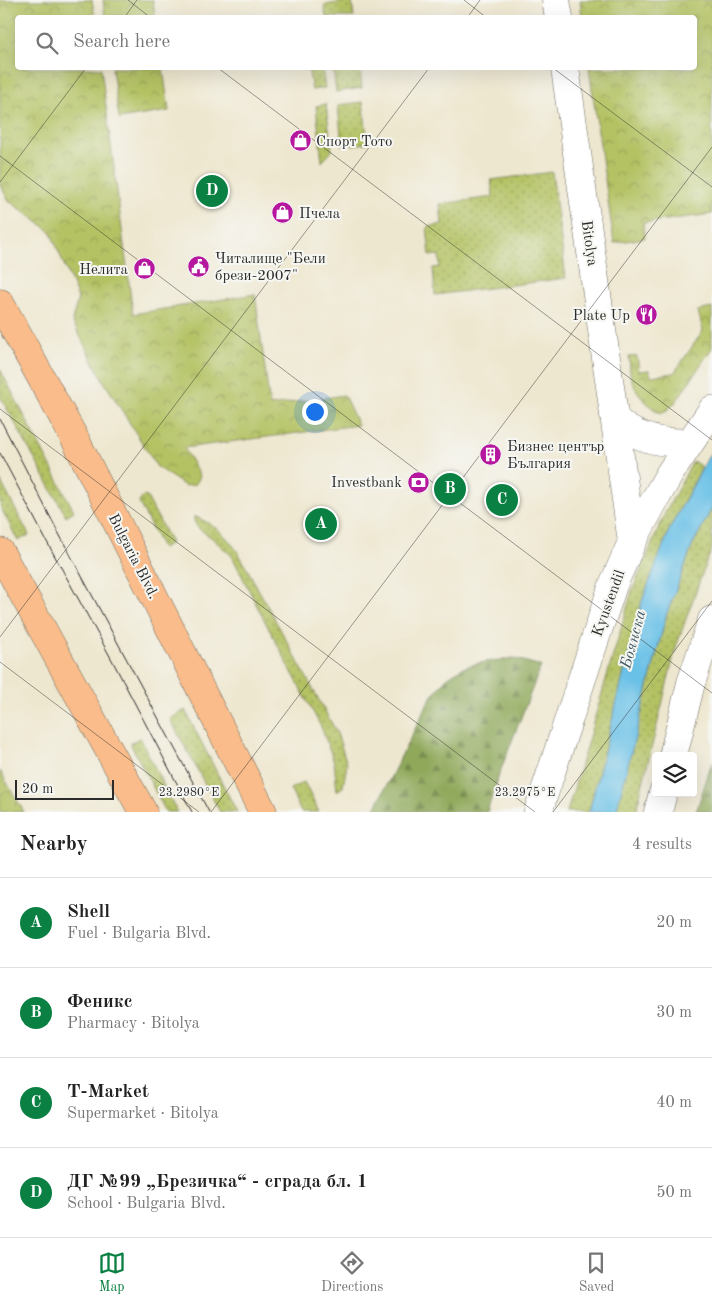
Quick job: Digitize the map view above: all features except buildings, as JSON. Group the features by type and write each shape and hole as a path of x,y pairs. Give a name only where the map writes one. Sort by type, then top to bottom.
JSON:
{"main road":[{"name":"Bulgaria Blvd.","path":"0,302 75,439 263,812"},
{"path":"0,552 143,812"}],"street":[{"path":"556,0 558,15"},
{"name":"Bitolya","path":"565,70 632,542"},
{"name":"Kyustendil","path":"538,812 613,585 652,503 712,410"},
{"path":"615,419 638,435 652,440 668,443 690,442"},
{"path":"674,752 691,683 712,620"},
{"path":"658,812 662,797"}],"green space":[{"path":"0,0 92,0 95,15 15,15 15,70 101,70 133,314 255,294 270,406 344,395 358,425 184,448 200,476 196,484 185,486 157,467 103,380 72,321 78,298 50,231 9,201 0,185"},
{"path":"103,0 153,0 155,15 105,15"},
{"path":"580,0 712,0 712,214 643,223 645,238 614,243 589,70 697,70 697,15 582,15"},
{"path":"352,1 354,15 326,15 324,5"},
{"path":"112,70 163,70 169,111 119,119"},
{"path":"308,70 322,70 325,88 312,90"},
{"path":"333,70 360,70 362,88 336,92"},
{"path":"363,102 368,143 342,146 338,105"},
{"path":"326,104 332,151 322,162 316,106"},
{"path":"552,172 566,278 435,295 433,268 440,267 439,255 430,256 427,227 442,224 440,204 493,197 491,180"},
{"path":"712,308 712,348 675,403 660,413 656,411 647,404 634,385 630,375 629,357 637,356 639,371 649,370 651,376 674,373 703,331 698,311"},
{"path":"0,369 74,511 66,516 0,396"},
{"path":"693,461 702,467 670,528 642,601 589,812 567,812 632,591 666,511"},
{"path":"0,480 29,535 18,541 0,506"},
{"path":"144,496 147,497 171,543 162,548 139,503"},
{"path":"712,508 712,549 676,647 636,812 616,812 666,616 693,544"},
{"path":"194,516 219,530 238,552 337,733 347,764 343,787 337,791 334,762 322,729 232,556 198,528 194,521"},
{"path":"513,658 541,666 500,772 487,812 373,812 431,697 447,678 462,668 479,663"},
{"path":"185,710 237,812 220,812 170,719"},
{"path":"140,738 177,812 166,812 130,743"},
{"path":"712,762 712,812 696,812 711,765"},
{"path":"0,771 24,812 0,812"},
{"path":"304,782 319,812 301,812 290,789"}],"water":[{"path":"712,450 712,508 693,544 666,616 616,812 589,812 642,601 670,528"}],"tram line":[{"path":"0,419 58,532 209,812"},
{"path":"0,453 192,812"}],"place":[{"name":"Спорт Тото","path":"300,141"},
{"name":"ДГ №99 „Брезичка“ - сграда бл. 1","path":"212,191"},
{"name":"Пчела","path":"283,213"},
{"name":"Читалище \"Бели брези-2007\"","path":"199,267"},
{"name":"Нелита","path":"144,269"},
{"name":"Plate Up","path":"646,315"},
{"name":"Бизнес център България","path":"491,455"},
{"name":"Investbank","path":"418,482"},
{"name":"Феникс","path":"450,489"},
{"name":"T-Market","path":"502,500"},
{"name":"Shell","path":"321,524"}],"water label":[{"name":"Боянска","path":"632,639"}]}
